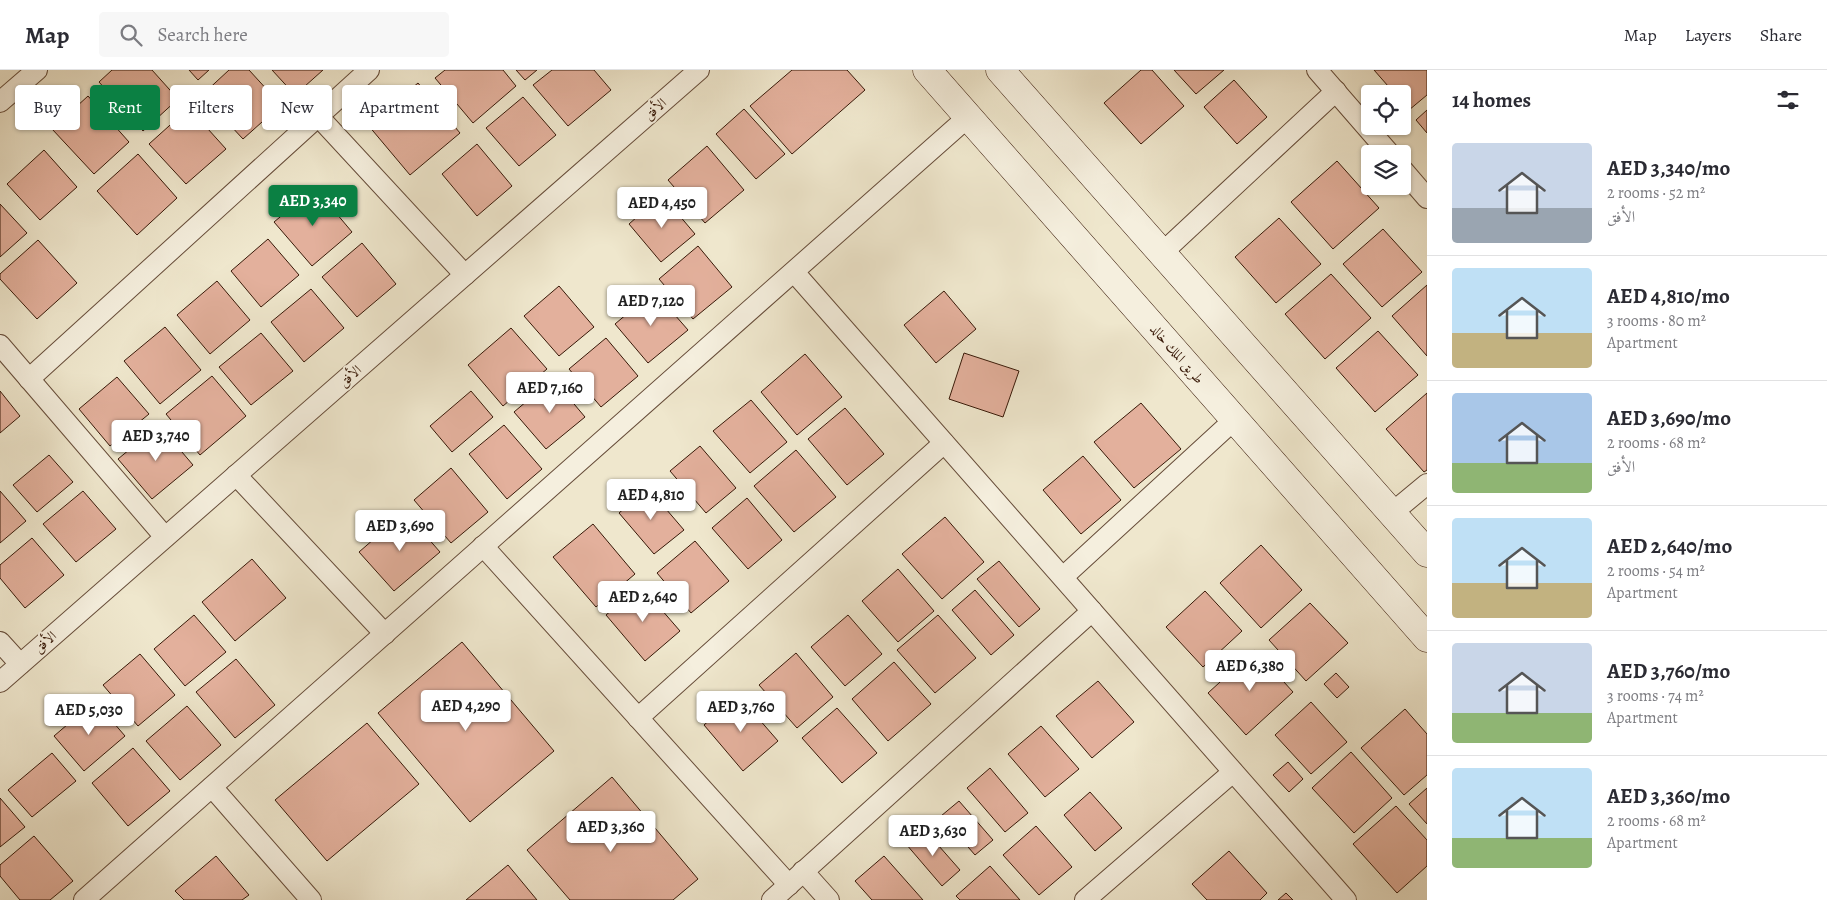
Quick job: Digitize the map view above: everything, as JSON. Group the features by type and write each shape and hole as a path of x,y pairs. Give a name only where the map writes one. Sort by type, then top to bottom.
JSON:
{"main road":[{"name":"طريق الملك خالد","path":"927,70 1427,638"},
{"path":"1000,70 1427,553"}],"street":[{"path":"0,102 37,70"},
{"path":"332,103 369,70"},
{"name":"الأفق","path":"0,682 699,70"},
{"path":"1318,70 1382,145"},
{"path":"1162,253 1336,91"},
{"path":"84,900 968,117"},
{"path":"29,379 303,130"},
{"path":"331,130 464,275"},
{"path":"1411,179 1427,198"},
{"path":"794,272 1346,900"},
{"path":"0,345 165,537"},
{"path":"1063,577 1235,419"},
{"path":"638,718 944,443"},
{"path":"236,475 385,634"},
{"path":"1392,513 1427,484"},
{"path":"483,546 789,885"},
{"path":"772,900 1092,611"},
{"path":"0,642 20,664"},
{"path":"1085,900 1234,772"},
{"path":"212,787 311,900"},
{"path":"803,871 829,900"}],"building":[{"path":"112,70 152,70 170,90 170,106 160,115 160,85 102,85 99,82"},
{"path":"189,70 209,70 198,80"},
{"path":"229,70 249,70 263,85 262,122 243,139 235,130 252,130 252,85 213,85"},
{"path":"272,70 323,70 306,85 286,85"},
{"path":"445,70 503,70 516,86 473,123 457,104 457,85 441,85 435,78"},
{"path":"516,70 537,70 525,80"},
{"path":"552,70 594,70 611,90 568,126 533,85"},
{"path":"792,70 847,70 865,90 792,154 750,106"},
{"path":"1141,70 1152,70 1184,106 1141,144 1104,103"},
{"path":"1174,70 1224,70 1196,94"},
{"path":"1374,70 1427,70 1427,95 1411,108 1411,85 1387,85"},
{"path":"1234,80 1267,117 1237,144 1204,107"},
{"path":"88,96 90,98 90,130 118,130 129,142 94,174 53,130 80,130 80,103"},
{"path":"523,97 556,135 519,166 486,128"},
{"path":"744,109 785,154 756,179 716,134"},
{"path":"1427,110 1427,133 1416,120"},
{"path":"170,125 170,130 209,130 226,149 186,184 149,144"},
{"path":"457,129 460,133 410,175 372,130"},
{"path":"477,144 512,186 477,216 442,174"},
{"path":"707,146 744,190 705,223 668,180"},
{"path":"44,150 77,187 40,220 7,184"},
{"path":"138,154 177,198 137,235 97,191"},
{"path":"1337,161 1361,188 1361,195 1367,195 1379,208 1333,249 1291,202"},
{"path":"315,188 352,232 312,266 274,222"},
{"path":"662,195 695,234 661,262 629,224"},
{"path":"0,204 27,233 0,257"},
{"path":"1279,218 1321,264 1276,303 1235,257"},
{"path":"1383,229 1422,272 1382,307 1343,264"},
{"path":"268,239 299,275 261,307 231,271"},
{"path":"38,240 77,283 37,319 0,279 0,274"},
{"path":"362,243 396,284 357,317 322,277"},
{"path":"698,246 732,287 693,319 659,279"},
{"path":"1331,274 1371,318 1325,359 1285,314"},
{"path":"217,281 250,320 210,354 177,315"},
{"path":"1427,285 1427,356 1392,316"},
{"path":"559,286 594,327 559,356 524,316"},
{"path":"311,289 344,328 304,362 271,322"},
{"path":"654,291 688,330 648,363 615,324"},
{"path":"944,291 976,329 936,363 904,325"},
{"path":"165,327 201,370 160,404 124,361"},
{"path":"511,328 547,369 503,406 468,365"},
{"path":"1378,331 1418,375 1375,412 1336,368"},
{"path":"261,333 293,371 251,405 219,367"},
{"path":"606,338 638,376 601,407 569,369"},
{"path":"964,353 1019,371 1003,417 949,399"},
{"path":"805,354 842,397 797,435 761,392"},
{"path":"212,376 246,416 200,455 166,414"},
{"path":"117,377 149,414 110,446 79,409"},
{"path":"553,379 585,417 546,449 514,412"},
{"path":"0,391 20,416 0,433"},
{"path":"471,391 493,417 452,452 430,426"},
{"path":"1427,393 1427,470 1424,472 1386,429"},
{"path":"751,400 787,442 750,473 713,431"},
{"path":"1141,403 1181,449 1134,488 1094,442"},
{"path":"845,408 884,454 847,485 808,439"},
{"path":"159,425 193,465 152,499 118,459"},
{"path":"504,425 542,469 507,499 469,454"},
{"path":"700,446 736,488 706,513 670,471"},
{"path":"796,450 836,497 794,532 754,486"},
{"path":"49,455 73,482 37,512 13,485"},
{"path":"1083,456 1121,500 1081,534 1043,490"},
{"path":"451,468 488,512 451,543 414,500"},
{"path":"648,488 684,530 654,554 619,513"},
{"path":"0,491 26,521 0,543"},
{"path":"83,491 116,529 76,562 43,524"},
{"path":"747,498 782,540 748,569 712,528"},
{"path":"405,512 440,552 394,591 359,552"},
{"path":"945,517 984,562 942,599 902,554"},
{"path":"593,524 635,574 596,607 553,557"},
{"path":"32,538 64,575 25,608 0,578 0,565"},
{"path":"695,541 729,581 691,613 657,573"},
{"path":"1261,545 1302,590 1261,628 1220,583"},
{"path":"252,559 286,598 235,641 202,602"},
{"path":"999,561 1040,609 1019,627 977,579"},
{"path":"898,569 934,611 898,642 862,601"},
{"path":"641,586 680,631 645,661 606,615"},
{"path":"975,590 1014,635 991,655 952,610"},
{"path":"1205,591 1242,631 1203,667 1166,627"},
{"path":"1310,603 1348,643 1306,681 1269,640"},
{"path":"194,615 226,652 185,686 154,649"},
{"path":"848,615 882,654 845,686 811,647"},
{"path":"938,615 976,658 935,693 897,650"},
{"path":"462,642 554,751 470,822 378,713"},
{"path":"1255,650 1293,692 1246,735 1208,693"},
{"path":"796,653 833,697 797,728 759,685"},
{"path":"140,654 175,695 138,726 103,685"},
{"path":"236,659 275,705 235,738 196,692"},
{"path":"894,662 931,704 888,741 852,699"},
{"path":"1336,673 1349,687 1337,698 1324,684"},
{"path":"1098,681 1134,722 1092,758 1056,716"},
{"path":"738,695 778,741 743,771 704,725"},
{"path":"95,701 125,736 84,771 54,736"},
{"path":"1311,702 1347,742 1311,774 1275,735"},
{"path":"187,706 221,745 180,780 146,741"},
{"path":"837,708 877,753 842,783 802,738"},
{"path":"1405,709 1427,734 1427,775 1404,795 1361,748"},
{"path":"367,723 419,784 327,861 275,800"},
{"path":"1041,726 1079,769 1045,797 1008,754"},
{"path":"133,748 170,791 128,826 92,783"},
{"path":"1351,752 1392,798 1354,833 1312,788"},
{"path":"52,753 76,781 32,817 8,790"},
{"path":"1288,762 1303,779 1289,792 1273,775"},
{"path":"990,768 1028,813 1005,832 967,788"},
{"path":"612,777 698,879 673,900 570,900 527,850"},
{"path":"1427,788 1427,824 1409,804"},
{"path":"1090,792 1122,828 1095,851 1064,815"},
{"path":"0,798 25,827 0,847"},
{"path":"959,801 993,840 975,855 941,816"},
{"path":"1396,806 1427,840 1427,866 1397,893 1353,844"},
{"path":"1036,826 1072,867 1039,895 1003,855"},
{"path":"924,829 960,870 942,886 906,844"},
{"path":"34,836 73,881 50,900 20,900 0,876 0,865"},
{"path":"1229,851 1267,893 1260,900 1207,900 1192,884"},
{"path":"216,856 249,895 242,900 184,900 175,891"},
{"path":"884,856 923,900 872,900 855,881"},
{"path":"508,865 537,900 466,900"},
{"path":"990,866 1020,900 960,900 956,896"},
{"path":"1286,893 1293,900 1278,900"}]}
